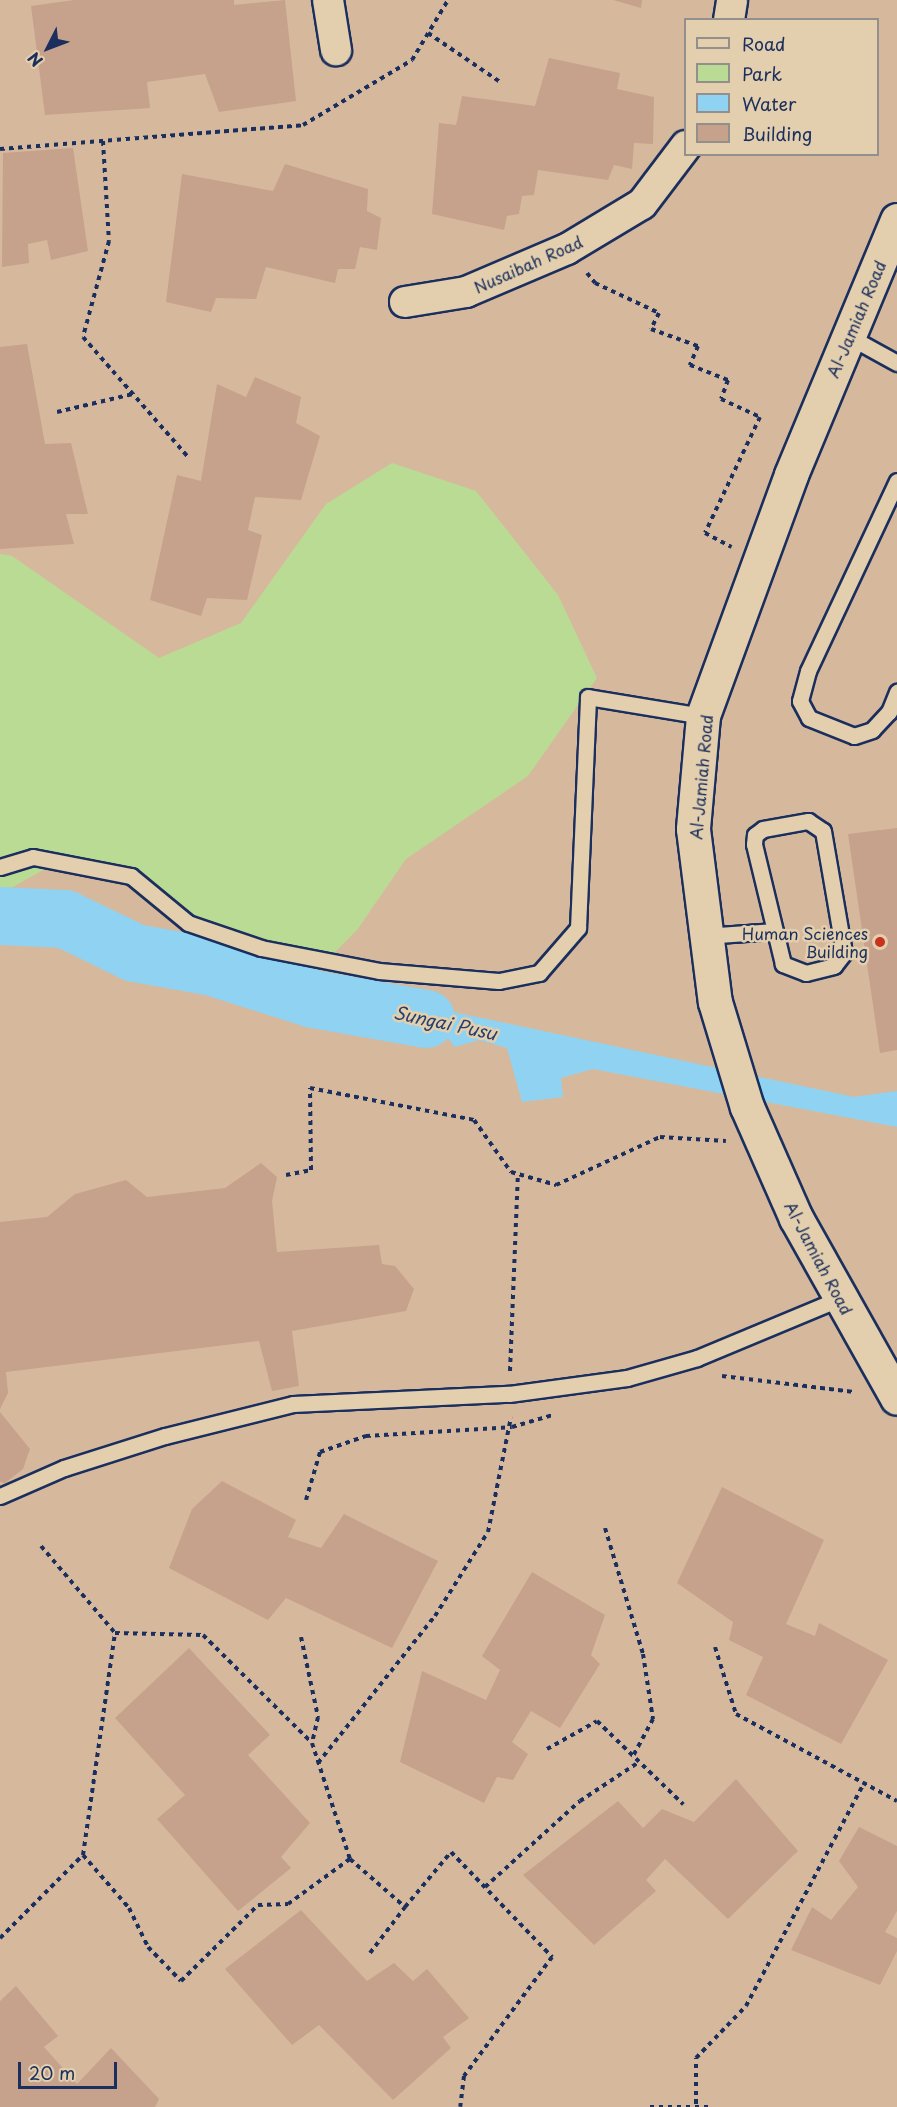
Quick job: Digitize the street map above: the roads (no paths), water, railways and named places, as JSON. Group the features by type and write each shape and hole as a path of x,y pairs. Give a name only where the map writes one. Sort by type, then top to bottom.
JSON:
{"street":[{"path":"328,0 336,50"},
{"path":"729,18 732,0"},
{"name":"Nusaibah Road","path":"405,302 466,292 567,249 642,204 684,149"},
{"name":"Al-Jamiah Road","path":"897,220 758,561 703,716 693,829 704,936 716,1002 747,1107 796,1218 839,1299 897,1398"}],"lane":[{"path":"848,336 897,363"},
{"path":"897,481 808,671 801,701 809,718 854,736 872,730 889,712 897,692"},
{"path":"0,867 33,857 131,876 188,923 261,948 379,971 499,981 539,973 578,928 588,698 703,716"},
{"path":"816,823 823,831 844,953 834,966 795,972 783,964 776,931 755,835 763,829 816,823"},
{"path":"704,936 776,931"},
{"path":"0,1496 64,1468 255,1411 293,1404 509,1394 637,1376 697,1358 839,1299"}],"water":[{"path":"345,989 854,1097 897,1091 897,1127 593,1069 561,1078 563,1097 522,1102 507,1048 479,1040 455,1047 435,1023 349,1015"}],"waterway":[{"name":"Sungai Pusu","path":"0,916 65,919 135,953 213,967 313,999 426,1019"}],"place":[{"name":"Human Sciences Building","path":"880,942"}]}
